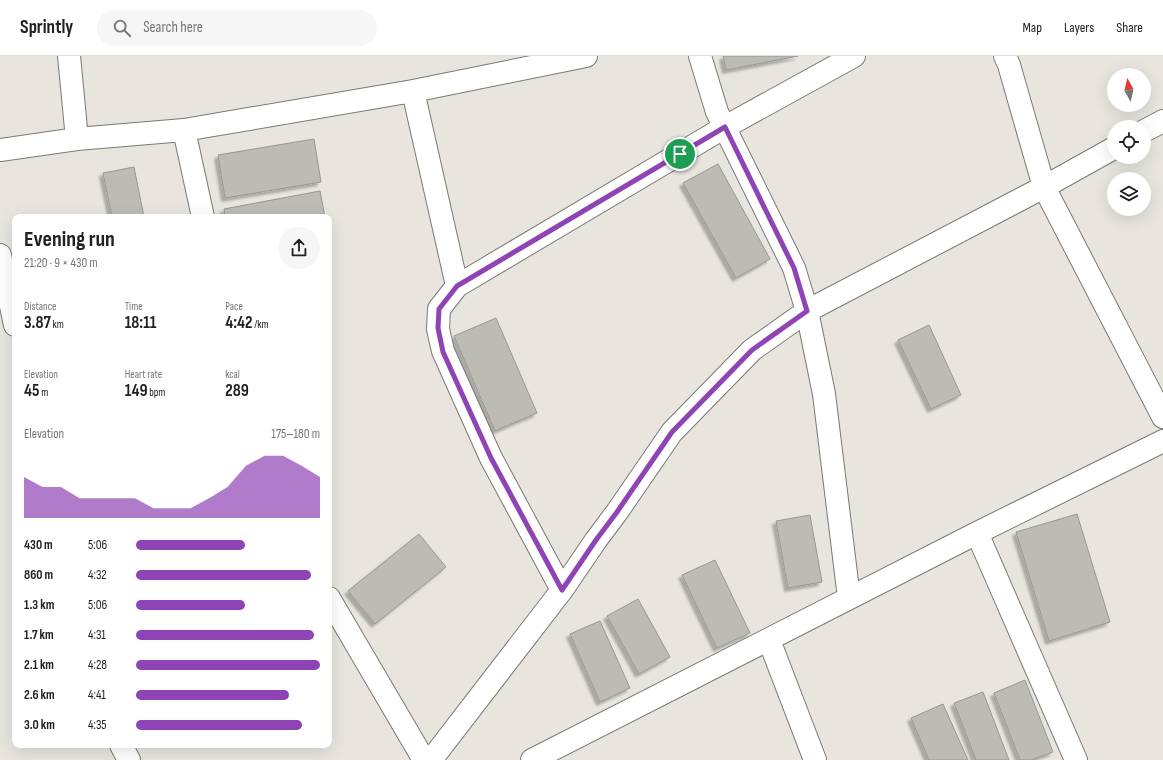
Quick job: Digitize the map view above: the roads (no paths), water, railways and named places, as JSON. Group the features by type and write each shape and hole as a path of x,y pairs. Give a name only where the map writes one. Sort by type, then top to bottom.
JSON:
{"street":[{"path":"69,56 77,140"},
{"path":"0,150 77,140 184,130 413,91 586,56"},
{"path":"700,56 717,112 794,268 807,311 824,394 849,598"},
{"path":"562,590 491,458 443,352 438,328 439,309 457,286 725,127 854,56"},
{"path":"1005,56 1009,65 1044,187 1163,417"},
{"path":"413,91 457,286"},
{"path":"1151,127 1163,120"},
{"path":"184,130 202,214"},
{"path":"431,760 562,590 672,432 752,350 807,311 1044,187 1107,152"},
{"path":"0,255 12,311"},
{"path":"532,760 977,533 1163,442"},
{"path":"977,533 1076,760"},
{"path":"332,603 424,760"},
{"path":"769,640 815,760"},
{"path":"123,748 129,760"}]}
